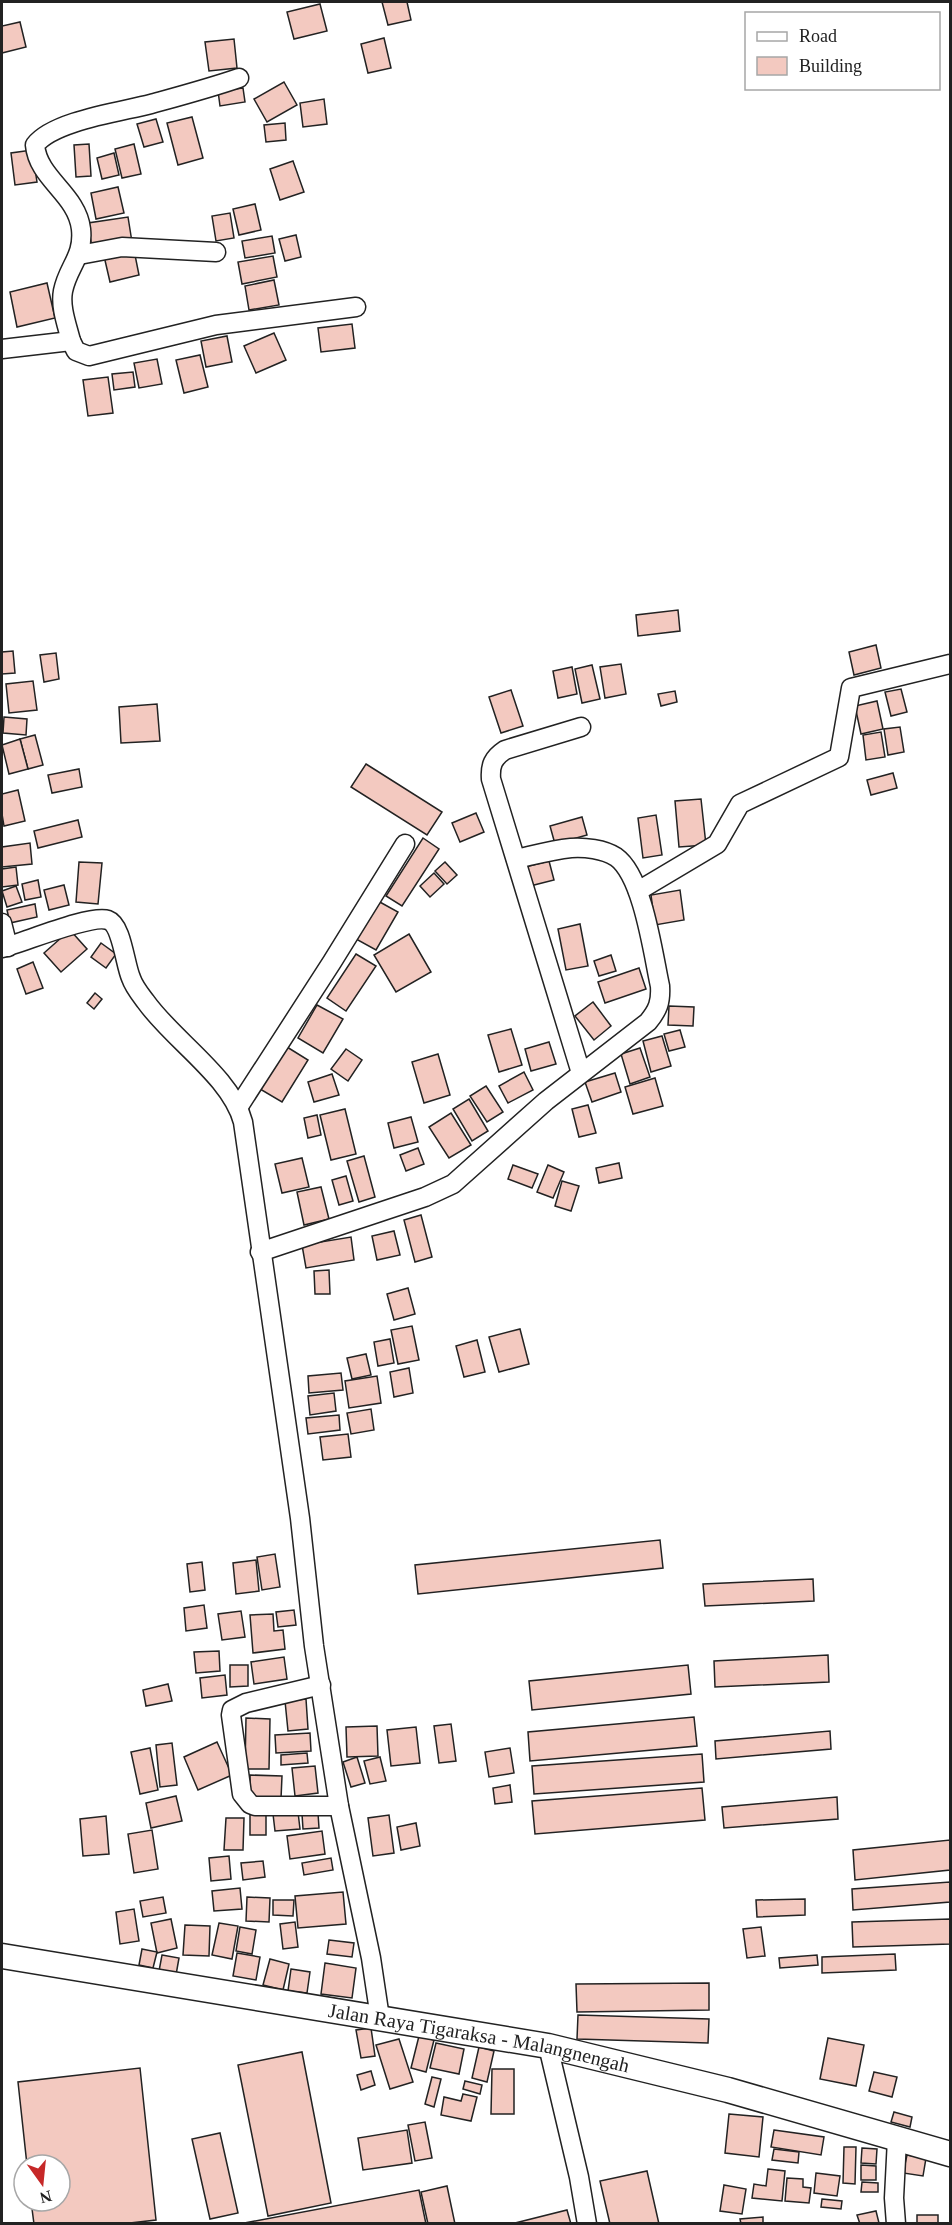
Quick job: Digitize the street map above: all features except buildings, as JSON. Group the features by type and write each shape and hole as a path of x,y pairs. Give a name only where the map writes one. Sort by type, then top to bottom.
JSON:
{"main road":[{"name":"Jalan Raya Tigaraksa - Malangnengah","path":"2,1956 548,2046 728,2090 951,2154"}],"street":[{"path":"239,78 197,92 73,123 40,137 34,145 43,170 76,210 81,228 79,255 67,277 62,302 71,341 76,351 89,356 216,325 356,308"},
{"path":"79,255 122,247 216,252"},
{"path":"2,349 71,341"},
{"path":"638,891 717,844 740,804 839,757 851,688 951,664"},
{"path":"580,1073 491,779 492,763 505,750 581,727"},
{"path":"239,1106 332,963 405,844"},
{"path":"260,1252 382,1212 453,1184 546,1101 648,1022 657,1012 661,1002 660,986 638,891 627,870 616,857 600,851 571,848 516,858"},
{"path":"2,923 5,947 89,921 109,921 114,924 130,978 147,1004 170,1031 219,1080 239,1106 300,1518 314,1646 339,1806 371,1958 380,2018"},
{"path":"321,1685 246,1703 232,1710 242,1794 250,1804 255,1806 339,1806"},
{"path":"548,2046 579,2177 587,2223"},
{"path":"896,2223 894,2198 897,2139"}]}
